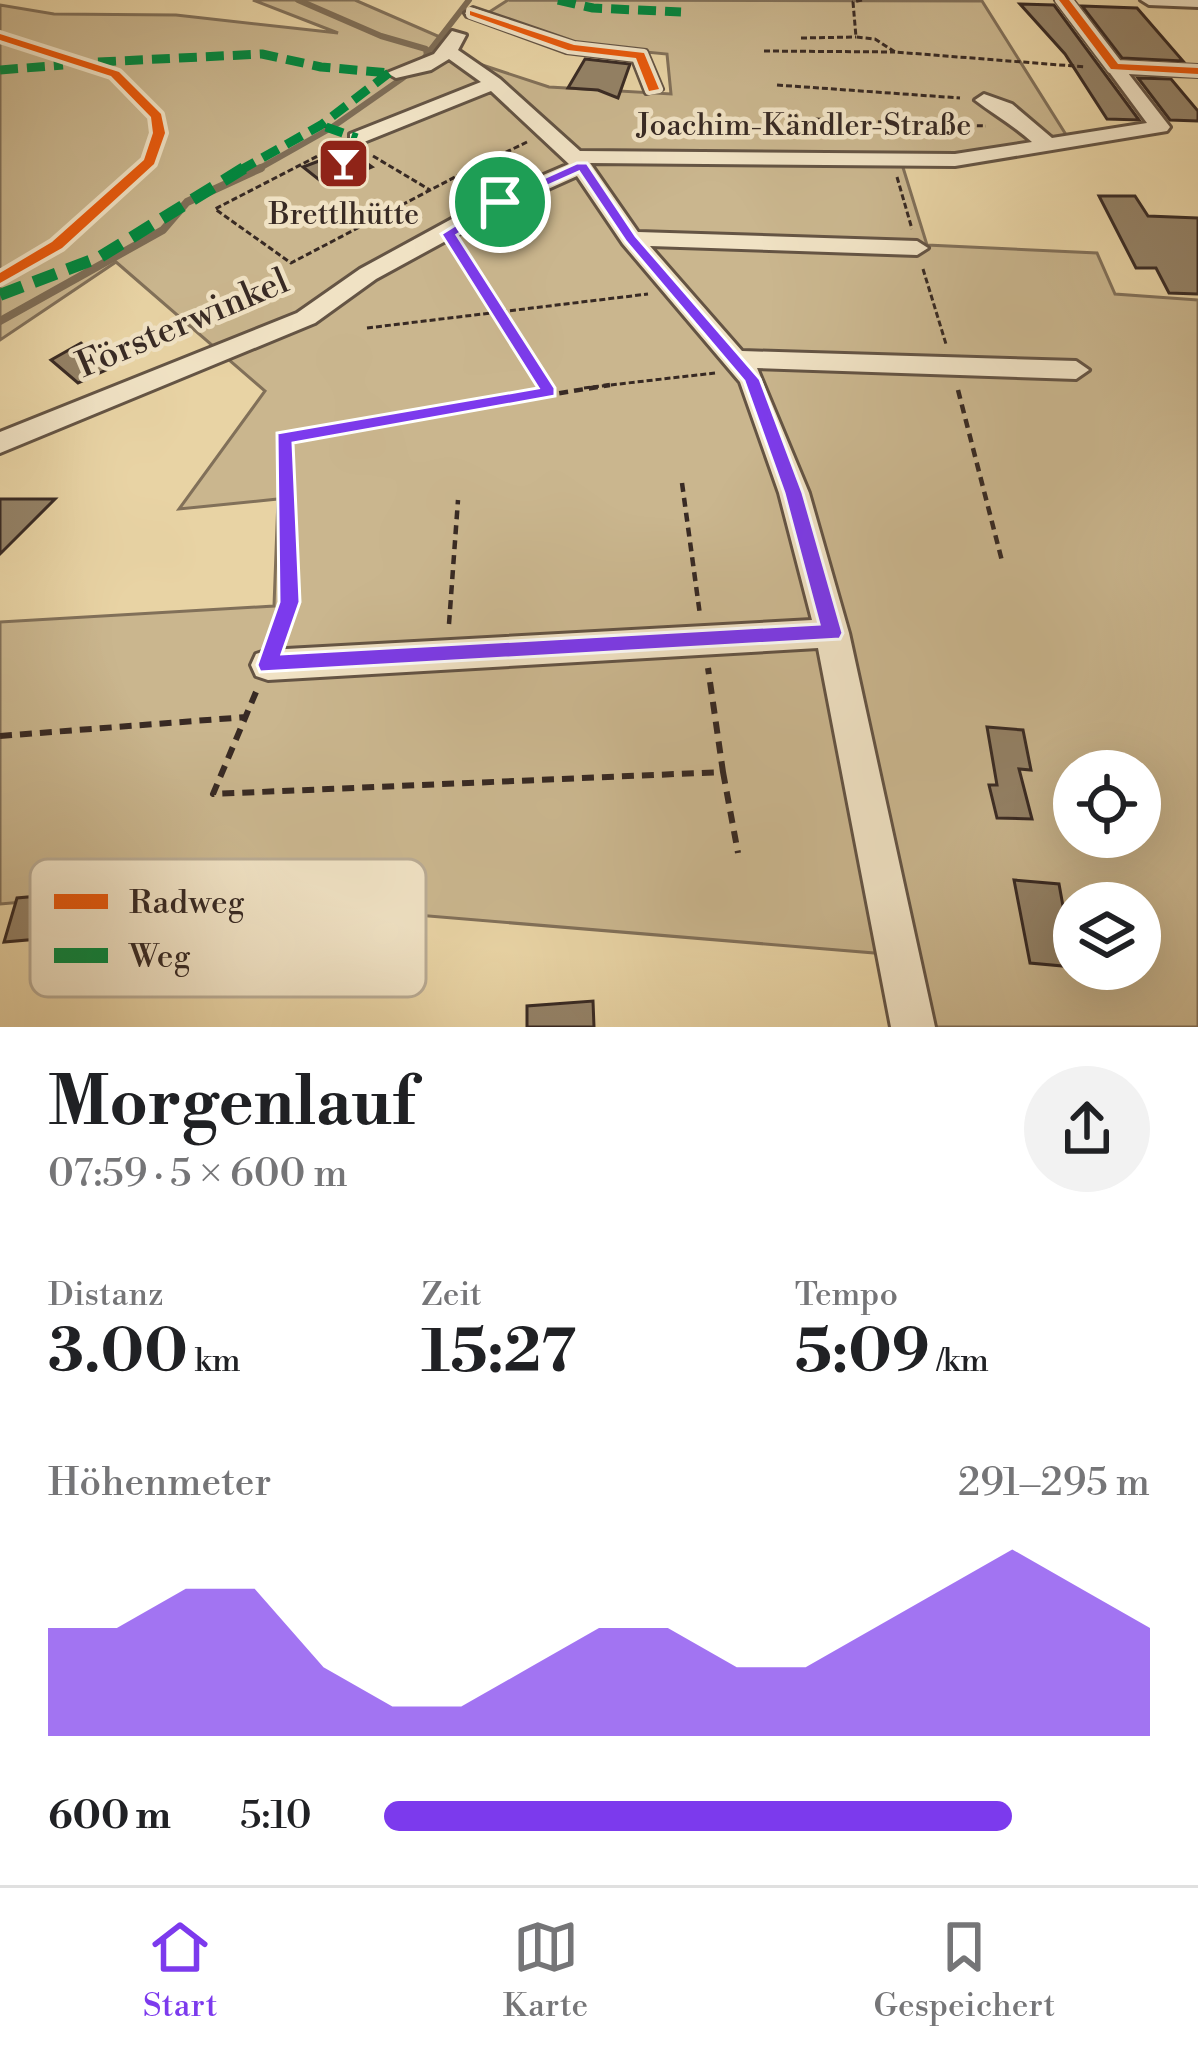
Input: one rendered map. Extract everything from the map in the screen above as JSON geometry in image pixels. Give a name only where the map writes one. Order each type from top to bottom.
[{"type":"street","name":"Joachim-Kändler-Straße","points":[[578,161],[956,160],[1160,127],[1064,0]]},
{"type":"street","points":[[1149,0],[1198,2]]},
{"type":"street","points":[[396,73],[425,68],[451,52],[483,4],[572,48],[640,55],[653,88]]},
{"type":"street","points":[[451,52],[494,83],[578,161],[631,238],[752,379],[794,493],[832,633],[913,1027]]},
{"type":"street","points":[[1115,67],[1198,70]]},
{"type":"street","points":[[352,139],[494,83]]},
{"type":"street","points":[[990,102],[1048,145]]},
{"type":"street","points":[[990,102],[1000,133]]},
{"type":"street","name":"Försterwinkel","points":[[0,443],[306,318],[368,274],[578,161]]},
{"type":"street","points":[[631,238],[917,248]]},
{"type":"street","points":[[740,364],[1076,370]]},
{"type":"street","points":[[268,665],[832,633]]},
{"type":"path","points":[[856,37],[853,2],[862,0]]},
{"type":"path","points":[[801,38],[875,39],[895,52]]},
{"type":"path","points":[[764,51],[964,55],[1025,64],[1115,67]]},
{"type":"path","points":[[778,86],[990,102]]},
{"type":"path","points":[[788,118],[1000,133]]},
{"type":"path","points":[[430,190],[352,139],[215,208],[291,263],[533,139]]},
{"type":"path","points":[[457,176],[500,202]]},
{"type":"path","points":[[448,234],[549,392]]},
{"type":"path","points":[[368,328],[650,294]]},
{"type":"path","points":[[722,772],[213,794],[290,602],[284,438],[740,364]]},
{"type":"path","points":[[682,483],[722,772],[739,853]]},
{"type":"path","points":[[447,653],[458,500]]},
{"type":"path","points":[[0,736],[246,717]]},
{"type":"shaded area","points":[[253,0],[355,0],[440,37],[440,49],[449,54],[549,87],[671,94],[667,54],[574,45],[483,16],[508,0],[982,1],[1070,141],[901,161],[927,245],[1097,253],[1115,294],[1198,300],[1198,1027],[913,1027],[898,955],[426,916],[426,859],[30,859],[30,901],[0,904],[0,622],[274,606],[278,499],[179,509],[265,391],[116,262],[0,340],[0,5],[54,14],[176,15],[338,33]]},
{"type":"building","points":[[1020,4],[1054,5],[1139,120],[1107,119],[1065,54]]},
{"type":"building","points":[[1082,6],[1137,8],[1183,61],[1122,58]]},
{"type":"building","points":[[585,59],[630,64],[618,98],[598,90],[568,88]]},
{"type":"building","points":[[1138,78],[1171,79],[1198,111],[1198,121],[1170,120]]},
{"type":"building","points":[[348,150],[372,167],[327,186],[303,167]]},
{"type":"building","points":[[1099,196],[1135,196],[1148,216],[1198,218],[1198,294],[1169,293],[1156,268],[1136,268]]},
{"type":"building","points":[[81,343],[108,369],[78,383],[51,360]]},
{"type":"building","points":[[0,499],[55,499],[0,554]]},
{"type":"building","points":[[987,727],[1023,730],[1031,770],[1019,769],[1032,819],[997,818],[989,785],[997,785]]},
{"type":"building","points":[[1014,880],[1053,883],[1053,965],[1030,963]]},
{"type":"building","points":[[30,897],[30,940],[4,942],[17,898]]},
{"type":"building","points":[[593,1001],[594,1027],[527,1027],[527,1006]]},
{"type":"waterway","points":[[298,0],[381,36],[426,49],[427,55]]},
{"type":"waterway","points":[[427,55],[469,0]]},
{"type":"waterway","points":[[257,170],[331,128],[404,77]]},
{"type":"waterway","points":[[257,170],[261,168]]},
{"type":"waterway","points":[[0,321],[163,230],[187,202],[257,170]]},
{"type":"marked path","points":[[558,0],[593,8],[681,12]]},
{"type":"marked path","points":[[98,62],[262,54],[321,67],[390,73]]},
{"type":"marked path","points":[[0,70],[63,65]]},
{"type":"marked path","points":[[0,295],[100,257],[205,189],[321,125],[389,73]]},
{"type":"marked path","points":[[326,127],[357,138]]},
{"type":"cycle path","points":[[1064,0],[1115,67],[1198,71]]},
{"type":"cycle path","points":[[473,13],[572,48],[640,55],[653,89]]},
{"type":"cycle path","points":[[0,37],[115,74],[157,116],[159,133],[150,161],[57,245],[0,279]]},
{"type":"place","name":"Brettlhütte","points":[[344,163]]},
{"type":"route","points":[[582,166],[631,238],[752,379],[794,493],[832,633],[268,665],[290,602],[284,438],[549,392],[448,234],[500,202],[582,166]]}]
